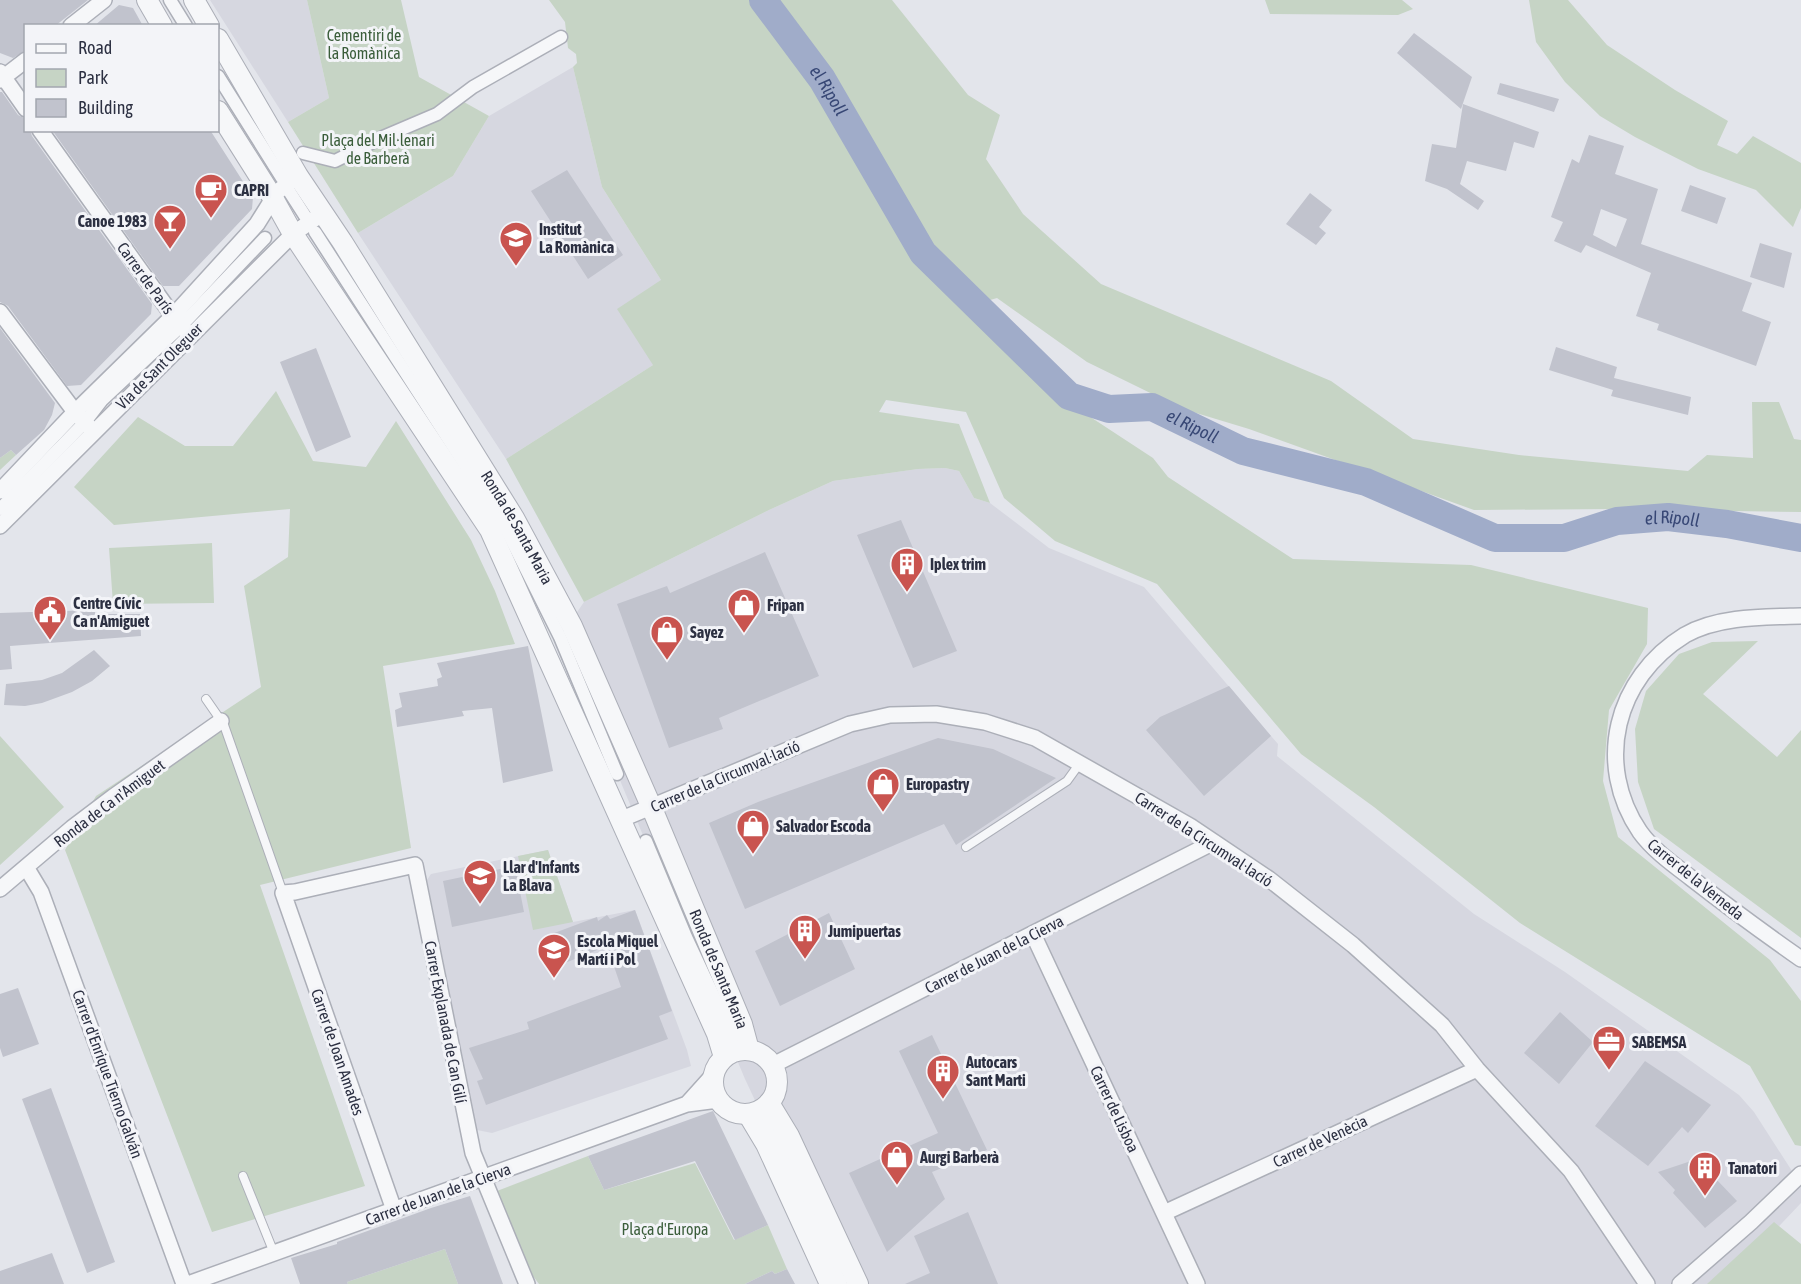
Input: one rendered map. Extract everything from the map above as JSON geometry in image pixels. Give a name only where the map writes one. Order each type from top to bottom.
[{"type":"street","points":[[73,24],[104,0]]},
{"type":"street","points":[[147,0],[161,24]]},
{"type":"street","points":[[170,0],[185,24]]},
{"type":"street","points":[[194,0],[208,24]]},
{"type":"street","points":[[303,153],[335,161],[437,114],[473,87],[561,37]]},
{"type":"street","name":"Ronda de Santa Maria","points":[[219,41],[285,186],[490,530],[717,1034],[730,1058]]},
{"type":"street","points":[[24,61],[1,76],[24,106]]},
{"type":"street","points":[[219,78],[285,186]]},
{"type":"street","name":"Ronda de Santa Maria","points":[[219,112],[285,186],[307,222],[514,518],[572,626],[651,806],[742,1024],[730,1058]]},
{"type":"street","name":"Carrer de París","points":[[41,132],[181,326]]},
{"type":"street","name":"Via de Sant Oleguer","points":[[181,326],[285,186]]},
{"type":"street","name":"Via de Sant Oleguer","points":[[0,491],[84,422],[181,326],[307,222]]},
{"type":"street","name":"Ronda de Santa Maria","points":[[315,232],[505,527],[560,637],[617,774]]},
{"type":"street","name":"Via de Sant Oleguer","points":[[0,510],[265,238]]},
{"type":"street","points":[[0,312],[84,422]]},
{"type":"street","name":"Via de Sant Oleguer","points":[[0,526],[84,422]]},
{"type":"street","name":"Carrer de la Verneda","points":[[1801,616],[1719,622],[1686,635],[1653,660],[1633,688],[1621,718],[1617,735],[1616,775],[1622,797],[1641,834],[1670,862],[1801,959]]},
{"type":"street","name":"Carrer de la Circumval·lació","points":[[622,819],[850,724],[890,715],[936,714],[985,722],[1035,738],[1214,842],[1269,879],[1353,945],[1442,1025],[1477,1069],[1570,1171],[1647,1284]]},
{"type":"street","name":"Ronda de Ca n'Amiguet","points":[[0,889],[72,828],[221,721]]},
{"type":"street","name":"Ronda de Santa Maria","points":[[646,842],[686,937],[729,1029],[730,1058]]},
{"type":"street","name":"Carrer de Juan de la Cierva","points":[[773,1065],[1214,842]]},
{"type":"street","name":"Carrer Explanada de Can Gilí","points":[[283,893],[415,865],[472,1153],[527,1284]]},
{"type":"street","name":"Carrer d'Enrique Tierno Galván","points":[[26,867],[41,892],[186,1284]]},
{"type":"street","name":"Carrer de Joan Amades","points":[[283,893],[394,1210]]},
{"type":"street","name":"Carrer de Lisboa","points":[[1033,934],[1197,1284]]},
{"type":"street","points":[[760,1053],[773,1065],[778,1082],[775,1093],[759,1109],[729,1110],[718,1100],[713,1085],[730,1058],[760,1053]]},
{"type":"street","name":"Carrer de Juan de la Cierva","points":[[687,1104],[730,1058]]},
{"type":"street","name":"Carrer de Venècia","points":[[1164,1213],[1477,1069]]},
{"type":"street","name":"Carrer de Juan de la Cierva","points":[[186,1284],[687,1104],[718,1100]]},
{"type":"street","points":[[759,1109],[766,1144],[830,1284]]},
{"type":"street","points":[[759,1109],[777,1141],[841,1284]]},
{"type":"street","points":[[759,1109],[789,1137],[858,1284]]},
{"type":"street","points":[[1680,1284],[1751,1222],[1801,1174]]},
{"type":"lane","points":[[206,699],[221,721],[283,893]]},
{"type":"lane","points":[[966,847],[1067,781],[1080,763]]},
{"type":"lane","points":[[243,1176],[274,1253]]},
{"type":"shaded area","points":[[210,0],[307,0],[329,98],[288,122]]},
{"type":"shaded area","name":"Institut La Romànica","points":[[573,67],[602,187],[661,280],[653,365],[506,459],[358,233],[453,176],[489,116]]},
{"type":"shaded area","points":[[945,468],[959,471],[974,498],[990,503],[1049,548],[1144,587],[1278,744],[1277,756],[1474,914],[1565,972],[1739,1095],[1754,1112],[1801,1185],[1801,1203],[1724,1284],[841,1284],[745,1079],[560,637],[584,602],[769,510],[833,481],[918,469]]},
{"type":"shaded area","name":"Escola Miquel Martí i Pol","points":[[548,850],[573,922],[635,910],[691,1066],[492,1133],[477,1130],[427,880],[431,874]]},
{"type":"green space","name":"Plaça del Mil·lenari de Barberà","points":[[307,0],[401,0],[419,77],[489,116],[453,176],[358,233],[288,122],[329,98]]},
{"type":"green space","points":[[549,0],[892,0],[968,95],[1000,115],[986,159],[1023,214],[1101,284],[1331,381],[1413,439],[1519,455],[1688,471],[1707,455],[1753,458],[1752,402],[1779,402],[1794,439],[1801,440],[1801,512],[1611,509],[1474,510],[1249,429],[1183,409],[1087,362],[997,298],[969,306],[1069,403],[1153,458],[1168,477],[1293,559],[1471,565],[1648,608],[1647,644],[1609,710],[1603,781],[1618,837],[1770,960],[1801,1001],[1801,1146],[1795,1145],[1750,1066],[1520,923],[1374,807],[1301,754],[1157,584],[1055,541],[1004,498],[966,412],[886,400],[879,412],[959,424],[990,503],[974,498],[959,471],[945,468],[918,469],[833,481],[769,510],[584,602],[506,459],[653,365],[617,309],[661,280],[602,187],[573,67],[577,63],[576,54],[568,48],[565,22]]},
{"type":"green space","points":[[1265,0],[1402,0],[1413,9],[1398,15],[1270,14]]},
{"type":"green space","points":[[1529,0],[1568,0],[1607,45],[1675,90],[1728,121],[1717,145],[1737,154],[1753,136],[1801,163],[1801,208],[1793,227],[1756,190],[1698,169],[1635,137],[1600,116],[1565,82],[1536,42]]},
{"type":"green space","points":[[276,391],[313,461],[366,467],[396,421],[471,540],[495,591],[515,644],[383,666],[411,848],[260,885],[365,1186],[212,1232],[65,850],[96,796],[261,687],[244,586],[288,557],[290,509],[114,525],[74,487],[138,417],[185,446],[233,446]]},
{"type":"green space","points":[[11,450],[16,455],[0,470],[0,458]]},
{"type":"green space","points":[[212,543],[214,603],[113,604],[109,548]]},
{"type":"green space","points":[[1758,641],[1703,694],[1777,757],[1801,730],[1801,938],[1654,829],[1638,782],[1635,729],[1646,691],[1679,654],[1712,642]]},
{"type":"green space","points":[[0,736],[64,807],[0,865]]},
{"type":"green space","points":[[548,850],[573,922],[533,930],[518,856]]},
{"type":"green space","name":"Plaça d'Europa","points":[[588,1156],[604,1190],[695,1163],[734,1240],[768,1225],[787,1269],[775,1274],[772,1271],[745,1284],[539,1284],[533,1276],[497,1191]]},
{"type":"green space","points":[[1774,1222],[1801,1244],[1801,1284],[1707,1284]]},
{"type":"green space","points":[[445,1249],[458,1284],[348,1284],[347,1282]]},
{"type":"building","points":[[0,0],[88,0],[58,24],[24,24],[24,51],[13,58],[0,53]]},
{"type":"building","points":[[119,5],[133,8],[142,24],[96,24]]},
{"type":"building","points":[[1414,33],[1472,77],[1461,109],[1397,53]]},
{"type":"building","points":[[1500,83],[1559,99],[1554,112],[1497,94]]},
{"type":"building","points":[[0,92],[2,92],[18,115],[24,118],[24,132],[31,132],[152,304],[151,314],[81,385],[67,386],[8,306],[0,302]]},
{"type":"building","points":[[1463,104],[1539,132],[1534,148],[1514,142],[1506,171],[1467,161],[1460,184],[1484,201],[1478,210],[1447,189],[1425,181],[1432,144],[1456,148]]},
{"type":"building","points":[[53,132],[211,132],[253,197],[252,209],[179,286],[163,286]]},
{"type":"building","points":[[1589,135],[1624,146],[1615,174],[1658,189],[1641,244],[1752,283],[1742,311],[1771,322],[1756,366],[1657,330],[1659,324],[1636,316],[1651,273],[1586,245],[1581,253],[1554,241],[1563,222],[1551,217],[1572,159],[1579,163]],"holes":[[[1601,209],[1627,219],[1616,247],[1593,235]]]},
{"type":"building","points":[[567,170],[623,255],[588,279],[531,191]]},
{"type":"building","points":[[1690,185],[1726,198],[1717,224],[1681,211]]},
{"type":"building","points":[[1310,193],[1332,210],[1319,227],[1326,233],[1316,245],[1286,224]]},
{"type":"building","points":[[1760,243],[1792,253],[1784,288],[1750,277]]},
{"type":"building","points":[[0,328],[55,403],[44,430],[16,455],[11,450],[0,458]]},
{"type":"building","points":[[1556,347],[1617,367],[1614,378],[1691,397],[1688,415],[1611,396],[1613,390],[1549,370]]},
{"type":"building","points":[[316,348],[351,437],[316,452],[280,362]]},
{"type":"building","name":"Iplex trim","points":[[901,520],[957,651],[913,668],[857,535]]},
{"type":"building","name":"Fripan","points":[[765,552],[819,676],[719,718],[723,729],[669,748],[617,604],[667,586],[670,593]]},
{"type":"building","name":"Centre Cívic Ca n'Amiguet","points":[[95,610],[95,614],[140,614],[141,636],[10,646],[12,669],[0,670],[0,613]]},
{"type":"building","points":[[528,646],[553,771],[503,783],[492,708],[462,711],[464,716],[397,727],[395,710],[402,707],[399,693],[438,686],[437,679],[442,677],[437,663]]},
{"type":"building","points":[[94,650],[110,666],[92,681],[72,692],[42,703],[25,706],[4,705],[6,684],[42,680],[62,673]]},
{"type":"building","points":[[1229,686],[1271,736],[1204,796],[1146,730],[1160,717]]},
{"type":"building","name":"Europastry","points":[[938,738],[993,749],[1056,778],[956,845],[944,824],[745,909],[709,823],[758,802]]},
{"type":"building","points":[[515,866],[524,912],[452,927],[443,881]]},
{"type":"building","points":[[635,910],[672,1011],[659,1016],[668,1039],[486,1105],[477,1081],[483,1079],[469,1048],[529,1029],[527,1022],[621,987],[607,946],[560,965],[549,935],[597,917],[598,921],[607,915],[610,919]]},
{"type":"building","name":"Jumipuertas","points":[[829,913],[855,969],[780,1006],[755,951]]},
{"type":"building","points":[[18,988],[39,1044],[3,1057],[0,1048],[0,994]]},
{"type":"building","points":[[1560,1012],[1593,1042],[1559,1084],[1524,1053]]},
{"type":"building","points":[[932,1035],[987,1150],[932,1172],[945,1199],[887,1252],[849,1173],[938,1133],[899,1051]]},
{"type":"building","points":[[1645,1061],[1711,1105],[1688,1133],[1682,1127],[1648,1166],[1595,1126]]},
{"type":"building","points":[[51,1088],[115,1262],[87,1273],[22,1099]]},
{"type":"building","points":[[713,1111],[768,1225],[735,1240],[695,1161],[604,1190],[588,1156]]},
{"type":"building","name":"Tanatori","points":[[1697,1159],[1737,1201],[1705,1228],[1673,1193],[1675,1190],[1658,1172]]},
{"type":"building","points":[[470,1196],[503,1284],[458,1284],[445,1249],[347,1282],[348,1284],[300,1284],[291,1258],[337,1244],[337,1242],[431,1208]]},
{"type":"building","points":[[968,1212],[998,1284],[905,1284],[930,1273],[914,1236]]},
{"type":"building","points":[[52,1253],[64,1284],[0,1284],[0,1271]]},
{"type":"building","points":[[787,1269],[795,1284],[745,1284],[772,1271],[775,1274]]},
{"type":"waterway","name":"el Ripoll","points":[[763,0],[822,79],[923,253],[1069,396],[1109,409],[1152,407],[1243,451],[1366,482],[1495,538],[1564,538],[1617,521],[1668,517],[1727,524],[1801,538]]},
{"type":"place","name":"CAPRI","points":[[211,219]]},
{"type":"place","name":"Canoe 1983","points":[[170,250]]},
{"type":"place","name":"Institut La Romànica","points":[[516,267]]},
{"type":"place","name":"Iplex trim","points":[[907,593]]},
{"type":"place","name":"Fripan","points":[[744,634]]},
{"type":"place","name":"Centre Cívic Ca n'Amiguet","points":[[50,641]]},
{"type":"place","name":"Sayez","points":[[667,661]]},
{"type":"place","name":"Europastry","points":[[883,813]]},
{"type":"place","name":"Salvador Escoda","points":[[753,855]]},
{"type":"place","name":"Llar d'Infants La Blava","points":[[480,905]]},
{"type":"place","name":"Jumipuertas","points":[[805,960]]},
{"type":"place","name":"Escola Miquel Martí i Pol","points":[[554,979]]},
{"type":"place","name":"SABEMSA","points":[[1609,1071]]},
{"type":"place","name":"Autocars Sant Marti","points":[[943,1100]]},
{"type":"place","name":"Aurgi Barberà","points":[[897,1186]]},
{"type":"place","name":"Tanatori","points":[[1705,1197]]},
{"type":"park label","name":"Cementiri de la Romànica","points":[[364,44]]}]
